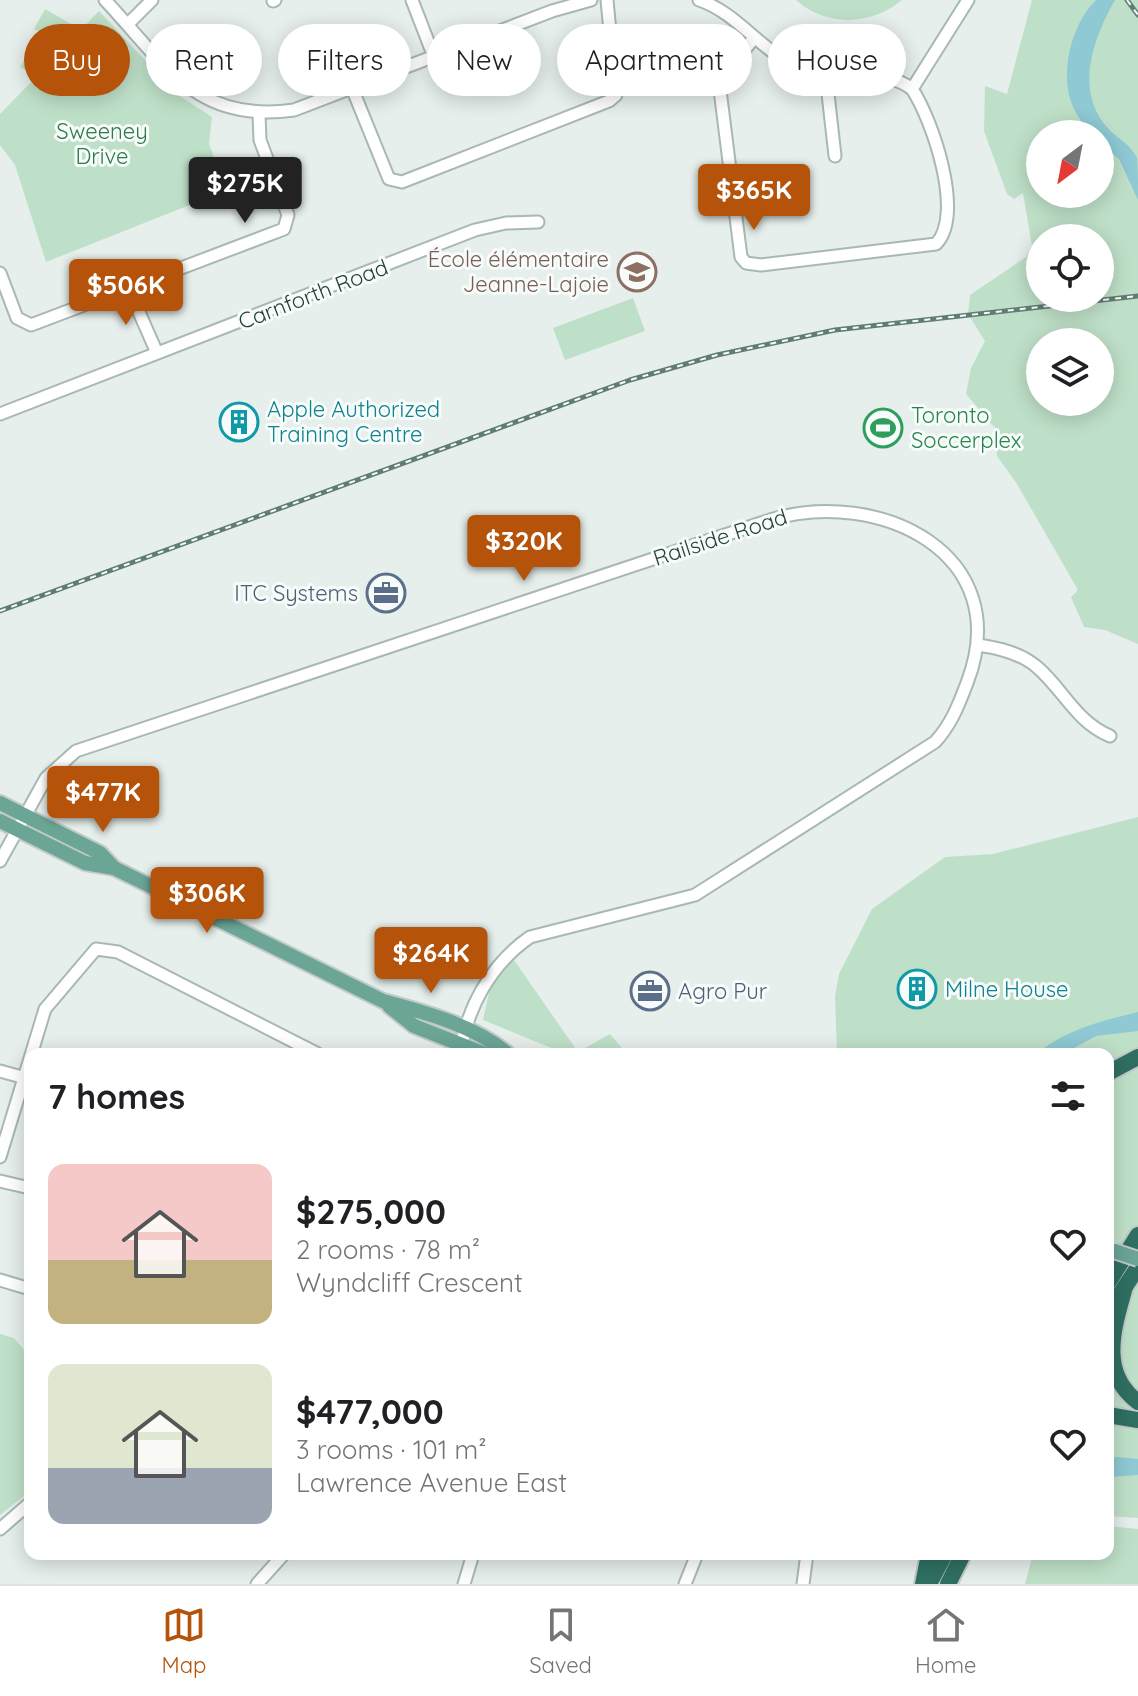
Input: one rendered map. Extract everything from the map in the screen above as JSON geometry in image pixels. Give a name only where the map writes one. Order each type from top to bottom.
[{"type":"highway","points":[[1114,1063],[1138,1050]]},
{"type":"highway","points":[[1114,1070],[1138,1057]]},
{"type":"highway","points":[[1114,1273],[1138,1235]]},
{"type":"highway","points":[[1114,1305],[1138,1267]]},
{"type":"highway","points":[[1114,1329],[1125,1287]]},
{"type":"highway","points":[[1114,1366],[1119,1379],[1138,1402]]},
{"type":"highway","points":[[1114,1416],[1138,1420]]},
{"type":"highway","points":[[926,1584],[928,1560]]},
{"type":"highway","points":[[926,1584],[941,1560]]},
{"type":"highway","points":[[948,1584],[960,1560]]},
{"type":"main road","points":[[0,803],[100,853],[114,868]]},
{"type":"main road","points":[[0,821],[85,863],[114,868],[383,1001],[466,1029],[502,1048]]},
{"type":"main road","points":[[383,1001],[414,1026],[458,1048]]},
{"type":"main road","points":[[1114,1250],[1138,1259]]},
{"type":"street","points":[[105,0],[128,24],[152,0]]},
{"type":"street","points":[[412,0],[427,39]]},
{"type":"street","points":[[519,24],[591,0]]},
{"type":"street","points":[[355,96],[382,167],[389,179],[402,182],[609,101],[616,95],[607,0]]},
{"type":"street","points":[[699,0],[725,12],[768,48]]},
{"type":"street","points":[[912,89],[968,0]]},
{"type":"street","points":[[130,26],[195,93],[226,109],[259,115],[294,110],[331,96]]},
{"type":"street","points":[[754,38],[730,68],[720,90],[741,257],[753,266],[936,244],[943,233],[949,199],[925,115],[912,89],[906,87]]},
{"type":"street","points":[[828,96],[835,156]]},
{"type":"street","points":[[0,273],[17,318],[31,325],[284,229],[288,215],[260,140],[259,115]]},
{"type":"street","name":"Carnforth Road","points":[[0,414],[475,230],[506,223],[538,222]]},
{"type":"street","points":[[128,287],[157,353]]},
{"type":"street","name":"Railside Road","points":[[0,861],[55,768],[90,745],[770,520],[806,511],[841,513],[897,525],[938,546],[958,566],[973,596],[978,645],[961,700],[935,742],[695,895],[530,937],[512,950],[486,981],[460,1048]]},
{"type":"street","points":[[978,645],[1010,652],[1031,662],[1085,722],[1110,736]]},
{"type":"street","points":[[34,1048],[45,1009],[88,954],[103,948],[118,952],[306,1048]]},
{"type":"street","points":[[0,1071],[24,1077]]},
{"type":"street","points":[[0,1157],[24,1084]]},
{"type":"street","points":[[0,1181],[24,1187]]},
{"type":"street","points":[[0,1280],[24,1287]]},
{"type":"street","points":[[0,1529],[24,1508]]},
{"type":"street","points":[[257,1584],[279,1560]]},
{"type":"street","points":[[464,1584],[471,1560]]},
{"type":"street","points":[[685,1584],[695,1560]]},
{"type":"street","points":[[803,1584],[806,1560]]},
{"type":"green space","points":[[796,0],[902,0],[877,15],[849,20],[821,15]]},
{"type":"green space","points":[[1032,0],[1138,0],[1138,644],[1105,630],[1084,627],[1071,597],[1078,590],[1017,484],[997,456],[995,428],[966,394],[971,368],[985,341],[968,314],[970,295],[1026,257],[1026,312],[1114,312],[1114,224],[1028,224],[1023,193],[1014,199],[1007,194],[984,131],[985,86],[1007,94]]},
{"type":"green space","name":"Sweeney Drive","points":[[45,9],[71,24],[37,24]]},
{"type":"green space","name":"Sweeney Drive","points":[[99,11],[111,24],[86,24]]},
{"type":"green space","name":"Sweeney Drive","points":[[130,44],[146,61],[146,96],[180,96],[212,117],[209,143],[225,191],[46,262],[15,165],[0,145],[0,114],[24,89],[24,96],[130,96]]},
{"type":"green space","points":[[633,298],[645,331],[565,360],[553,328]]},
{"type":"green space","points":[[1138,817],[1138,1518],[1114,1516],[1114,1048],[837,1048],[835,996],[839,974],[872,909],[945,857],[993,854]]},
{"type":"green space","points":[[514,960],[575,1048],[551,1048],[483,1020],[491,984]]},
{"type":"green space","points":[[610,1034],[622,1048],[585,1048]]},
{"type":"green space","points":[[0,1334],[14,1338],[24,1350],[24,1496],[0,1515]]},
{"type":"green space","points":[[1114,1527],[1138,1529],[1138,1584],[1025,1584],[1031,1560],[1114,1560]]},
{"type":"water","points":[[1096,0],[1115,0],[1100,30],[1089,80],[1091,96],[1102,120],[1081,120],[1069,94],[1067,80],[1074,36],[1087,10]]},
{"type":"water","points":[[1114,133],[1137,158],[1138,200],[1119,159],[1114,155]]},
{"type":"water","points":[[1138,1012],[1138,1031],[1096,1036],[1074,1048],[1044,1048],[1072,1032]]},
{"type":"water","points":[[1114,1458],[1138,1459],[1138,1475],[1114,1477]]},
{"type":"railway","points":[[1127,0],[1138,15]]},
{"type":"railway","points":[[0,611],[630,380],[717,355],[835,330],[1138,296]]},
{"type":"place","name":"École élémentaire Jeanne-Lajoie","points":[[637,272]]},
{"type":"place","name":"Apple Authorized Training Centre","points":[[239,422]]},
{"type":"place","name":"Toronto Soccerplex","points":[[883,428]]},
{"type":"place","name":"ITC Systems","points":[[386,593]]},
{"type":"place","name":"Milne House","points":[[917,989]]},
{"type":"place","name":"Agro Pur","points":[[650,991]]}]
